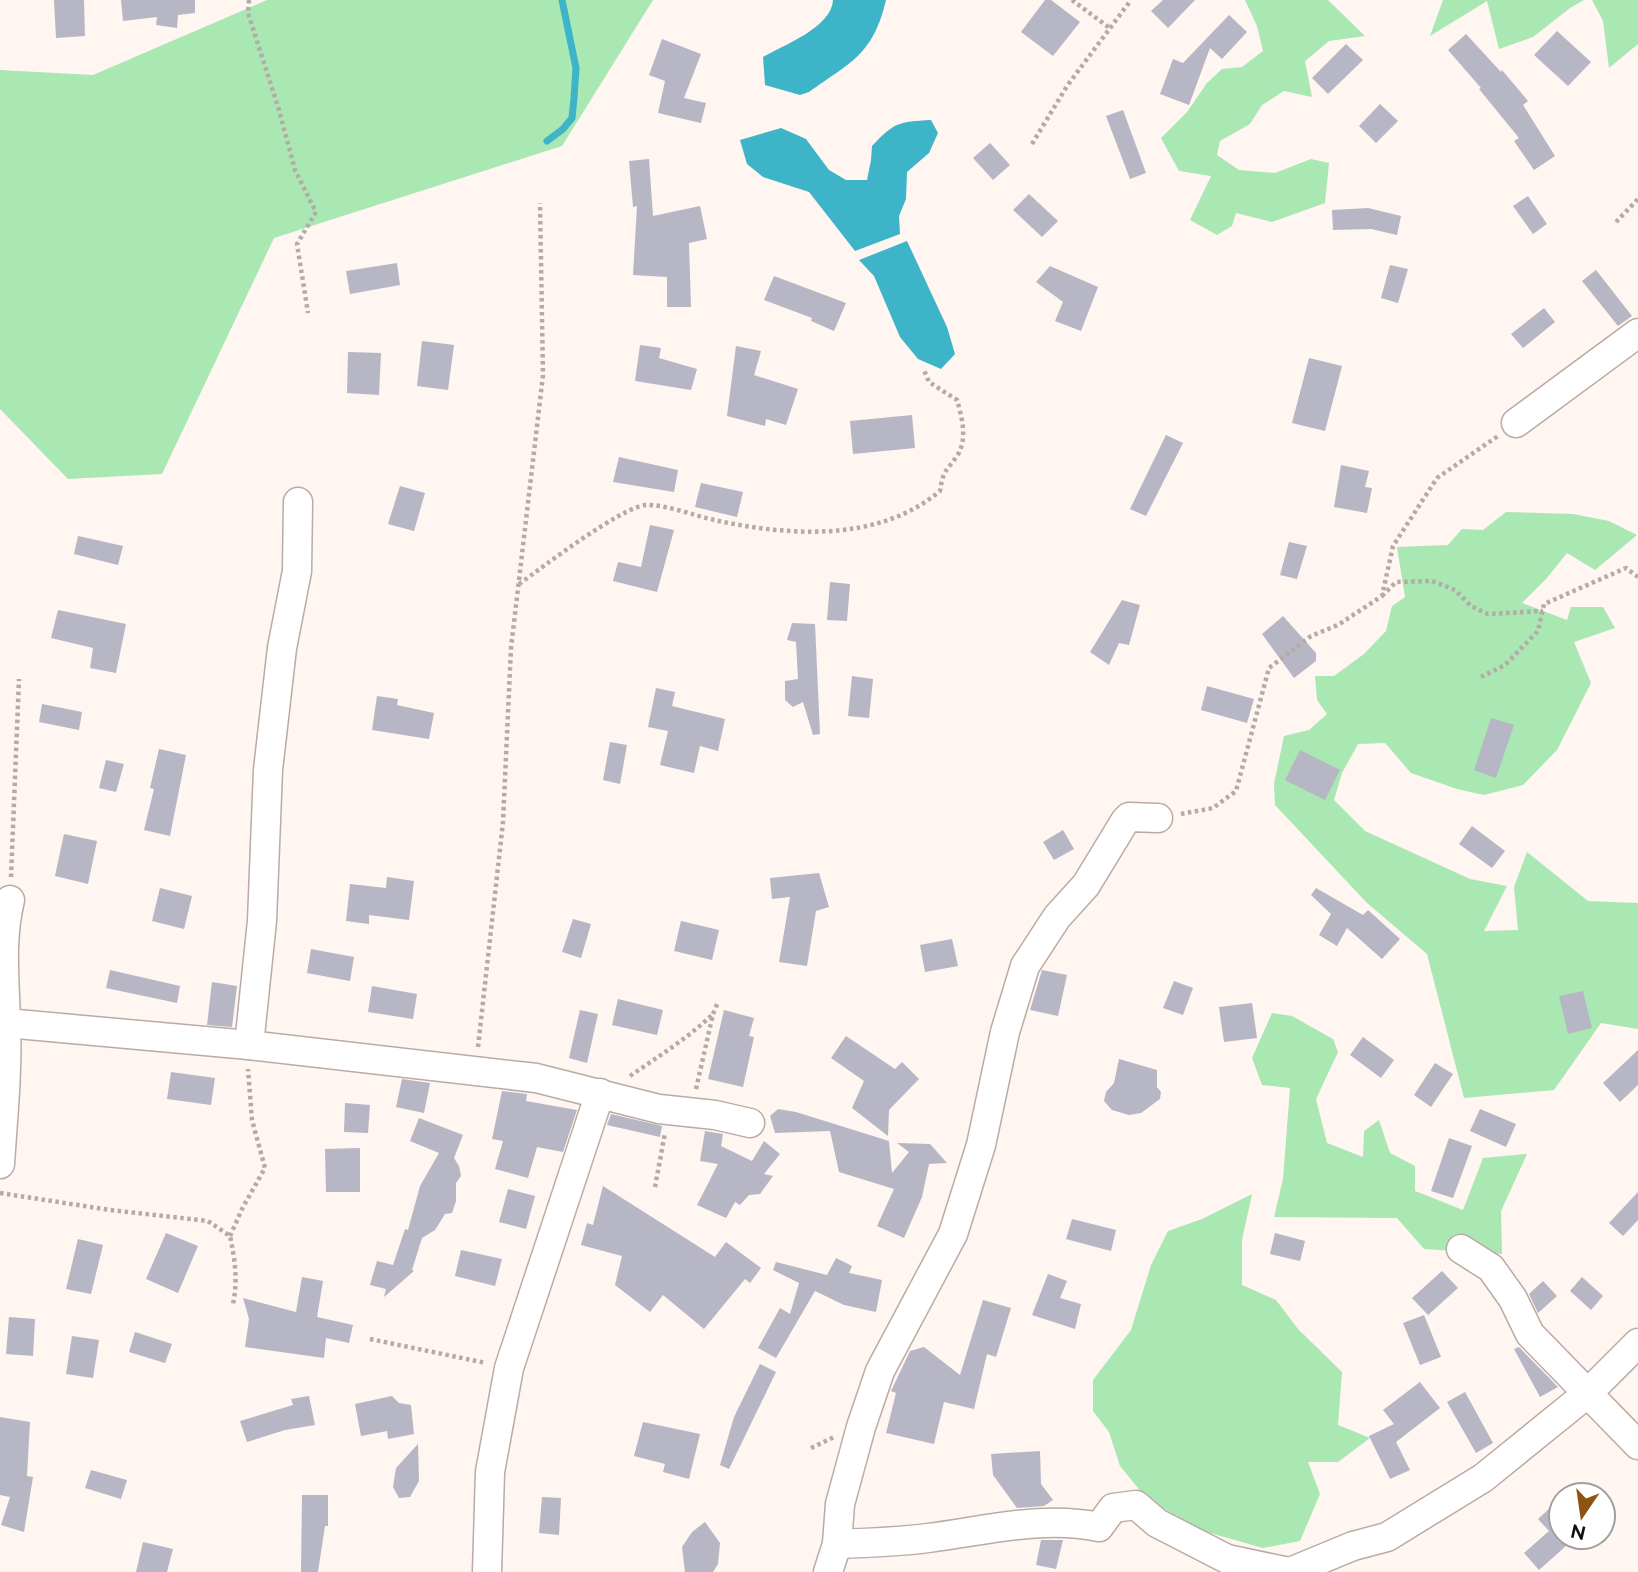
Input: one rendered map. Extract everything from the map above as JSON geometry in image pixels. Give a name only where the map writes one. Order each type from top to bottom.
[{"type":"street","points":[[1516,423],[1638,333]]},
{"type":"street","points":[[249,1045],[262,921],[268,770],[282,648],[297,570],[298,502]]},
{"type":"street","points":[[828,1572],[837,1544],[840,1504],[864,1416],[880,1371],[953,1234],[981,1145],[1004,1032],[1029,958],[1057,917],[1086,885],[1125,821],[1129,817],[1158,818]]},
{"type":"street","points":[[0,1164],[6,1023],[1,962],[5,915],[10,900]]},
{"type":"street","points":[[6,1023],[249,1045],[536,1078],[680,1112],[715,1115],[750,1123]]},
{"type":"street","points":[[486,1572],[490,1472],[509,1368],[605,1094]]},
{"type":"street","points":[[1461,1249],[1491,1268],[1513,1299],[1530,1334],[1638,1445]]},
{"type":"street","points":[[837,1544],[878,1543],[1054,1523],[1087,1523],[1099,1527],[1113,1508],[1136,1505],[1157,1523],[1227,1559],[1289,1572],[1353,1546],[1387,1537],[1483,1478],[1588,1393],[1638,1343]]},
{"type":"path","points":[[250,0],[248,13],[295,170],[316,212],[297,244],[308,313]]},
{"type":"path","points":[[1072,0],[1111,29]]},
{"type":"path","points":[[1032,144],[1067,86],[1132,0]]},
{"type":"path","points":[[1616,222],[1638,199]]},
{"type":"path","points":[[476,1072],[503,822],[511,648],[543,375],[540,203]]},
{"type":"path","points":[[519,584],[613,519],[645,505],[765,530],[828,532],[891,520],[925,504],[940,491],[943,472],[957,455],[963,443],[963,433],[957,400],[929,382],[924,370]]},
{"type":"path","points":[[1382,596],[1392,546],[1437,478],[1516,423]]},
{"type":"path","points":[[1481,677],[1505,665],[1538,631],[1544,604],[1626,568],[1638,577]]},
{"type":"path","points":[[1158,818],[1213,808],[1236,791],[1269,668],[1311,636],[1338,625],[1382,596],[1396,582],[1432,581],[1455,590],[1471,606],[1489,614],[1543,611]]},
{"type":"path","points":[[10,900],[19,679]]},
{"type":"path","points":[[655,1187],[680,1112],[700,1079],[713,1014],[718,1002]]},
{"type":"path","points":[[605,1094],[663,1052],[686,1039],[713,1014]]},
{"type":"path","points":[[233,1304],[236,1263],[230,1236],[265,1168],[252,1120],[248,1079],[249,1045]]},
{"type":"path","points":[[0,1193],[110,1210],[208,1221],[230,1236]]},
{"type":"path","points":[[370,1339],[509,1368]]},
{"type":"green space","points":[[267,0],[653,0],[562,146],[274,238],[162,474],[68,479],[0,409],[0,70],[93,75]]},
{"type":"green space","points":[[1245,0],[1328,0],[1365,36],[1329,41],[1305,61],[1312,97],[1284,91],[1262,105],[1250,124],[1220,141],[1217,155],[1239,170],[1275,173],[1311,159],[1329,163],[1325,203],[1272,222],[1236,213],[1232,226],[1217,235],[1190,220],[1211,176],[1179,171],[1161,138],[1187,112],[1207,83],[1222,69],[1242,67],[1263,51],[1257,26]]},
{"type":"green space","points":[[1443,0],[1584,0],[1533,37],[1499,49],[1487,1],[1430,36]]},
{"type":"green space","points":[[1592,0],[1638,0],[1638,44],[1609,68],[1603,21]]},
{"type":"green space","points":[[1506,512],[1573,514],[1609,521],[1637,535],[1595,570],[1567,553],[1522,603],[1567,620],[1571,607],[1603,607],[1615,628],[1574,642],[1591,683],[1557,750],[1523,785],[1484,795],[1411,773],[1385,743],[1358,744],[1342,773],[1334,800],[1365,831],[1470,879],[1507,886],[1484,931],[1518,930],[1514,887],[1527,852],[1588,901],[1638,903],[1638,1029],[1601,1023],[1554,1090],[1464,1098],[1427,954],[1367,903],[1275,805],[1274,784],[1284,736],[1309,730],[1327,714],[1317,700],[1315,676],[1334,676],[1364,654],[1386,631],[1392,606],[1405,597],[1397,547],[1448,545],[1462,529],[1483,530]]},
{"type":"green space","points":[[1272,1013],[1292,1016],[1333,1039],[1338,1052],[1316,1099],[1327,1143],[1363,1157],[1364,1131],[1379,1120],[1390,1153],[1415,1166],[1415,1191],[1463,1210],[1483,1158],[1527,1154],[1501,1211],[1502,1254],[1424,1249],[1397,1218],[1274,1217],[1283,1179],[1290,1088],[1262,1085],[1252,1058]]},
{"type":"green space","points":[[1252,1194],[1242,1240],[1242,1285],[1276,1300],[1298,1329],[1342,1372],[1338,1425],[1370,1438],[1338,1462],[1308,1462],[1320,1494],[1300,1541],[1263,1548],[1203,1531],[1147,1499],[1120,1466],[1109,1432],[1093,1411],[1093,1380],[1131,1330],[1151,1265],[1168,1231],[1202,1219]]},
{"type":"water","points":[[833,0],[886,0],[881,19],[867,45],[848,64],[809,92],[800,95],[765,85],[763,57],[816,27],[831,10]]},
{"type":"water","points":[[931,120],[938,133],[929,153],[907,172],[906,199],[899,216],[900,234],[855,251],[809,192],[763,177],[747,164],[740,140],[781,128],[806,139],[829,170],[846,180],[867,180],[872,146],[880,138],[898,125]]},
{"type":"water","points":[[907,241],[947,327],[955,354],[941,369],[918,359],[900,337],[874,276],[859,260]]},
{"type":"building","points":[[54,0],[84,0],[85,36],[56,38]]},
{"type":"building","points":[[121,0],[195,0],[195,13],[178,15],[177,28],[156,25],[157,17],[123,21]]},
{"type":"building","points":[[1045,0],[1051,0],[1080,22],[1053,56],[1021,32]]},
{"type":"building","points":[[1163,0],[1195,0],[1168,28],[1151,11]]},
{"type":"building","points":[[1229,15],[1247,32],[1222,59],[1210,48],[1189,105],[1160,94],[1173,59],[1183,63]]},
{"type":"building","points":[[1557,31],[1591,62],[1568,86],[1534,55]]},
{"type":"building","points":[[1466,34],[1528,101],[1523,105],[1555,156],[1534,170],[1514,141],[1519,138],[1448,50]]},
{"type":"building","points":[[662,39],[701,54],[684,98],[706,103],[701,123],[658,113],[665,81],[649,75]]},
{"type":"building","points":[[1346,44],[1363,60],[1328,94],[1312,78]]},
{"type":"building","points":[[1380,104],[1398,121],[1376,143],[1359,126]]},
{"type":"building","points":[[1123,110],[1146,173],[1130,179],[1106,116]]},
{"type":"building","points":[[990,143],[1010,165],[993,180],[973,158]]},
{"type":"building","points":[[649,159],[653,216],[700,206],[707,239],[689,243],[691,307],[667,307],[667,277],[633,275],[637,206],[633,207],[629,161]]},
{"type":"building","points":[[1029,194],[1058,221],[1042,237],[1013,210]]},
{"type":"building","points":[[1528,196],[1547,224],[1533,234],[1513,206]]},
{"type":"building","points":[[1368,208],[1401,216],[1397,235],[1371,229],[1333,230],[1332,210]]},
{"type":"building","points":[[397,263],[400,285],[350,294],[346,271]]},
{"type":"building","points":[[1390,265],[1408,269],[1398,303],[1381,298]]},
{"type":"building","points":[[1050,266],[1098,287],[1081,331],[1055,321],[1063,302],[1036,282]]},
{"type":"building","points":[[1596,270],[1632,316],[1618,326],[1582,281]]},
{"type":"building","points":[[774,276],[846,303],[834,331],[811,321],[812,318],[764,300]]},
{"type":"building","points":[[1544,308],[1555,322],[1523,348],[1511,334]]},
{"type":"building","points":[[422,341],[454,345],[448,390],[417,386]]},
{"type":"building","points":[[640,345],[661,348],[659,358],[697,369],[691,390],[635,381]]},
{"type":"building","points":[[736,346],[761,351],[754,375],[798,389],[786,425],[766,419],[765,426],[727,416]]},
{"type":"building","points":[[348,352],[381,353],[379,395],[347,393]]},
{"type":"building","points":[[1309,358],[1342,366],[1325,431],[1292,423]]},
{"type":"building","points":[[912,415],[915,448],[853,454],[850,421]]},
{"type":"building","points":[[1166,435],[1183,443],[1146,516],[1130,509]]},
{"type":"building","points":[[619,457],[678,470],[674,492],[613,482]]},
{"type":"building","points":[[1341,465],[1369,471],[1365,487],[1372,488],[1367,513],[1334,507]]},
{"type":"building","points":[[701,483],[743,492],[737,517],[695,507]]},
{"type":"building","points":[[400,486],[425,493],[414,531],[388,524]]},
{"type":"building","points":[[650,525],[674,530],[657,592],[613,581],[618,562],[641,567]]},
{"type":"building","points":[[78,536],[123,546],[118,565],[74,554]]},
{"type":"building","points":[[1289,542],[1307,546],[1297,579],[1280,575]]},
{"type":"building","points":[[830,582],[850,584],[847,621],[827,620]]},
{"type":"building","points":[[1122,600],[1140,605],[1129,645],[1119,643],[1109,665],[1090,652]]},
{"type":"building","points":[[58,610],[126,624],[116,673],[90,668],[93,648],[51,638]]},
{"type":"building","points":[[1283,616],[1316,653],[1316,661],[1294,678],[1262,634]]},
{"type":"building","points":[[792,623],[815,624],[820,734],[813,735],[803,702],[793,707],[785,700],[785,681],[798,679],[796,642],[787,640]]},
{"type":"building","points":[[852,676],[873,679],[869,718],[848,716]]},
{"type":"building","points":[[1207,686],[1254,699],[1247,723],[1201,710]]},
{"type":"building","points":[[656,688],[675,692],[672,706],[725,719],[718,751],[700,746],[694,773],[660,765],[668,731],[648,727]]},
{"type":"building","points":[[377,696],[398,699],[397,705],[434,713],[429,739],[372,730]]},
{"type":"building","points":[[42,704],[82,712],[79,730],[39,722]]},
{"type":"building","points":[[1491,718],[1514,725],[1496,778],[1474,770]]},
{"type":"building","points":[[610,742],[627,745],[620,784],[603,780]]},
{"type":"building","points":[[159,749],[186,755],[170,836],[144,830],[154,789],[150,788]]},
{"type":"building","points":[[1300,750],[1340,770],[1325,800],[1285,780]]},
{"type":"building","points":[[106,760],[124,764],[116,792],[99,788]]},
{"type":"building","points":[[1472,826],[1505,851],[1492,868],[1459,844]]},
{"type":"building","points":[[1063,830],[1074,849],[1054,860],[1043,842]]},
{"type":"building","points":[[64,834],[97,841],[88,884],[55,876]]},
{"type":"building","points":[[819,873],[829,907],[816,911],[807,966],[779,962],[790,897],[772,899],[770,878]]},
{"type":"building","points":[[387,877],[414,881],[409,920],[369,915],[369,924],[346,921],[350,884],[386,888]]},
{"type":"building","points":[[160,888],[192,896],[184,929],[152,921]]},
{"type":"building","points":[[1316,888],[1363,915],[1368,910],[1400,939],[1382,959],[1347,928],[1337,946],[1319,935],[1331,914],[1311,895]]},
{"type":"building","points":[[573,919],[591,924],[581,958],[562,952]]},
{"type":"building","points":[[681,921],[719,930],[712,960],[674,951]]},
{"type":"building","points":[[952,939],[958,966],[925,972],[920,945]]},
{"type":"building","points":[[311,949],[354,957],[350,981],[307,973]]},
{"type":"building","points":[[110,970],[180,986],[177,1003],[106,988]]},
{"type":"building","points":[[1042,970],[1067,975],[1058,1016],[1030,1010]]},
{"type":"building","points":[[1174,981],[1193,988],[1183,1015],[1163,1008]]},
{"type":"building","points":[[212,982],[237,986],[232,1027],[207,1025]]},
{"type":"building","points":[[372,986],[417,994],[413,1019],[368,1012]]},
{"type":"building","points":[[1583,991],[1592,1028],[1568,1034],[1559,996]]},
{"type":"building","points":[[618,999],[663,1010],[657,1035],[612,1025]]},
{"type":"building","points":[[1252,1003],[1257,1038],[1224,1042],[1219,1007]]},
{"type":"building","points":[[580,1010],[598,1014],[587,1063],[569,1058]]},
{"type":"building","points":[[724,1010],[754,1018],[749,1036],[754,1037],[743,1087],[708,1079]]},
{"type":"building","points":[[846,1036],[895,1069],[902,1062],[919,1079],[889,1110],[888,1136],[852,1108],[864,1081],[831,1058]]},
{"type":"building","points":[[1363,1037],[1394,1060],[1381,1078],[1350,1055]]},
{"type":"building","points":[[1638,1050],[1638,1085],[1620,1102],[1603,1083]]},
{"type":"building","points":[[1119,1059],[1157,1070],[1160,1099],[1141,1113],[1129,1115],[1112,1110],[1104,1101],[1106,1092],[1114,1083]]},
{"type":"building","points":[[1435,1063],[1453,1074],[1431,1107],[1414,1095]]},
{"type":"building","points":[[171,1072],[215,1078],[211,1105],[167,1099]]},
{"type":"building","points":[[402,1079],[430,1083],[424,1113],[396,1107]]},
{"type":"building","points":[[502,1091],[527,1094],[526,1101],[577,1110],[563,1152],[537,1147],[528,1178],[495,1169],[503,1141],[492,1139]]},
{"type":"building","points":[[345,1103],[370,1105],[368,1133],[344,1132]]},
{"type":"building","points":[[778,1109],[796,1112],[889,1141],[892,1173],[909,1152],[897,1143],[930,1144],[947,1163],[929,1164],[922,1197],[904,1238],[877,1226],[894,1189],[839,1172],[830,1131],[775,1133],[770,1116]]},
{"type":"building","points":[[1480,1109],[1516,1124],[1506,1147],[1470,1131]]},
{"type":"building","points":[[611,1114],[662,1126],[660,1137],[607,1125]]},
{"type":"building","points":[[419,1118],[463,1135],[454,1158],[461,1176],[456,1183],[456,1201],[452,1213],[445,1214],[435,1230],[422,1238],[412,1270],[414,1271],[384,1297],[386,1289],[370,1285],[377,1261],[393,1265],[405,1229],[408,1230],[420,1186],[439,1153],[410,1141]]},
{"type":"building","points":[[705,1131],[723,1134],[721,1146],[752,1161],[764,1141],[780,1154],[764,1174],[773,1176],[760,1194],[749,1195],[740,1205],[735,1202],[726,1218],[697,1205],[718,1164],[700,1161]]},
{"type":"building","points":[[1449,1138],[1472,1146],[1453,1198],[1431,1191]]},
{"type":"building","points":[[360,1148],[360,1192],[326,1192],[325,1149]]},
{"type":"building","points":[[603,1186],[715,1257],[726,1242],[761,1268],[750,1283],[745,1279],[704,1329],[663,1295],[650,1312],[615,1285],[622,1256],[581,1245],[587,1223],[593,1225]]},
{"type":"building","points":[[508,1189],[535,1196],[526,1229],[499,1222]]},
{"type":"building","points":[[1638,1192],[1638,1220],[1623,1236],[1609,1223]]},
{"type":"building","points":[[1072,1219],[1116,1230],[1111,1251],[1066,1239]]},
{"type":"building","points":[[166,1233],[198,1246],[178,1293],[146,1279]]},
{"type":"building","points":[[1275,1233],[1305,1241],[1300,1261],[1270,1254]]},
{"type":"building","points":[[78,1239],[103,1245],[91,1294],[66,1289]]},
{"type":"building","points":[[461,1250],[502,1259],[495,1286],[455,1276]]},
{"type":"building","points":[[836,1258],[852,1266],[849,1273],[882,1280],[876,1312],[844,1305],[815,1291],[776,1358],[758,1348],[780,1308],[790,1314],[799,1283],[773,1270],[776,1262],[827,1275]]},
{"type":"building","points":[[1442,1271],[1458,1288],[1428,1315],[1412,1298]]},
{"type":"building","points":[[1048,1274],[1067,1281],[1060,1298],[1081,1304],[1075,1329],[1032,1315]]},
{"type":"building","points":[[302,1277],[323,1281],[317,1317],[353,1325],[349,1343],[326,1338],[324,1358],[245,1347],[249,1319],[243,1298],[296,1312]]},
{"type":"building","points":[[1582,1277],[1603,1296],[1591,1310],[1570,1291]]},
{"type":"building","points":[[1543,1281],[1557,1296],[1538,1313],[1529,1294]]},
{"type":"building","points":[[983,1300],[1011,1308],[996,1357],[987,1354],[974,1409],[944,1402],[934,1444],[886,1433],[896,1393],[891,1391],[910,1351],[924,1347],[960,1375]]},
{"type":"building","points":[[1424,1315],[1441,1357],[1420,1365],[1403,1323]]},
{"type":"building","points":[[9,1317],[35,1319],[33,1356],[6,1354]]},
{"type":"building","points":[[135,1332],[172,1344],[165,1363],[129,1352]]},
{"type":"building","points":[[72,1336],[99,1340],[93,1378],[66,1374]]},
{"type":"building","points":[[1519,1347],[1558,1387],[1540,1397],[1514,1349]]},
{"type":"building","points":[[760,1364],[776,1372],[729,1469],[720,1465],[734,1417]]},
{"type":"building","points":[[1420,1382],[1440,1408],[1396,1442],[1410,1470],[1390,1479],[1369,1436],[1394,1424],[1383,1410]]},
{"type":"building","points":[[1465,1392],[1493,1443],[1476,1453],[1447,1402]]},
{"type":"building","points":[[309,1396],[315,1425],[285,1430],[247,1442],[240,1421],[293,1405],[291,1399]]},
{"type":"building","points":[[392,1396],[399,1403],[411,1405],[414,1434],[388,1439],[387,1431],[361,1436],[355,1404]]},
{"type":"building","points":[[0,1417],[30,1422],[27,1476],[33,1477],[24,1532],[1,1525],[10,1497],[0,1495]]},
{"type":"building","points":[[643,1422],[700,1434],[689,1479],[663,1472],[665,1464],[634,1456]]},
{"type":"building","points":[[418,1444],[419,1481],[410,1497],[399,1498],[393,1487],[396,1468]]},
{"type":"building","points":[[1040,1451],[1041,1484],[1053,1500],[1044,1506],[1017,1508],[993,1475],[991,1454]]},
{"type":"building","points":[[91,1470],[127,1480],[121,1499],[85,1488]]},
{"type":"building","points":[[302,1495],[328,1495],[328,1526],[325,1526],[318,1572],[301,1572]]},
{"type":"building","points":[[542,1497],[561,1498],[559,1535],[539,1533]]},
{"type":"building","points":[[1547,1511],[1547,1529],[1538,1519]]},
{"type":"building","points":[[705,1522],[720,1543],[718,1564],[713,1572],[685,1572],[682,1547],[692,1532]]},
{"type":"building","points":[[1547,1533],[1547,1551],[1560,1551],[1539,1570],[1524,1553]]},
{"type":"building","points":[[1041,1540],[1063,1540],[1056,1569],[1036,1565]]},
{"type":"building","points":[[143,1542],[173,1549],[167,1572],[136,1572]]},
{"type":"waterway","points":[[547,141],[572,118],[576,68],[562,0]]}]
